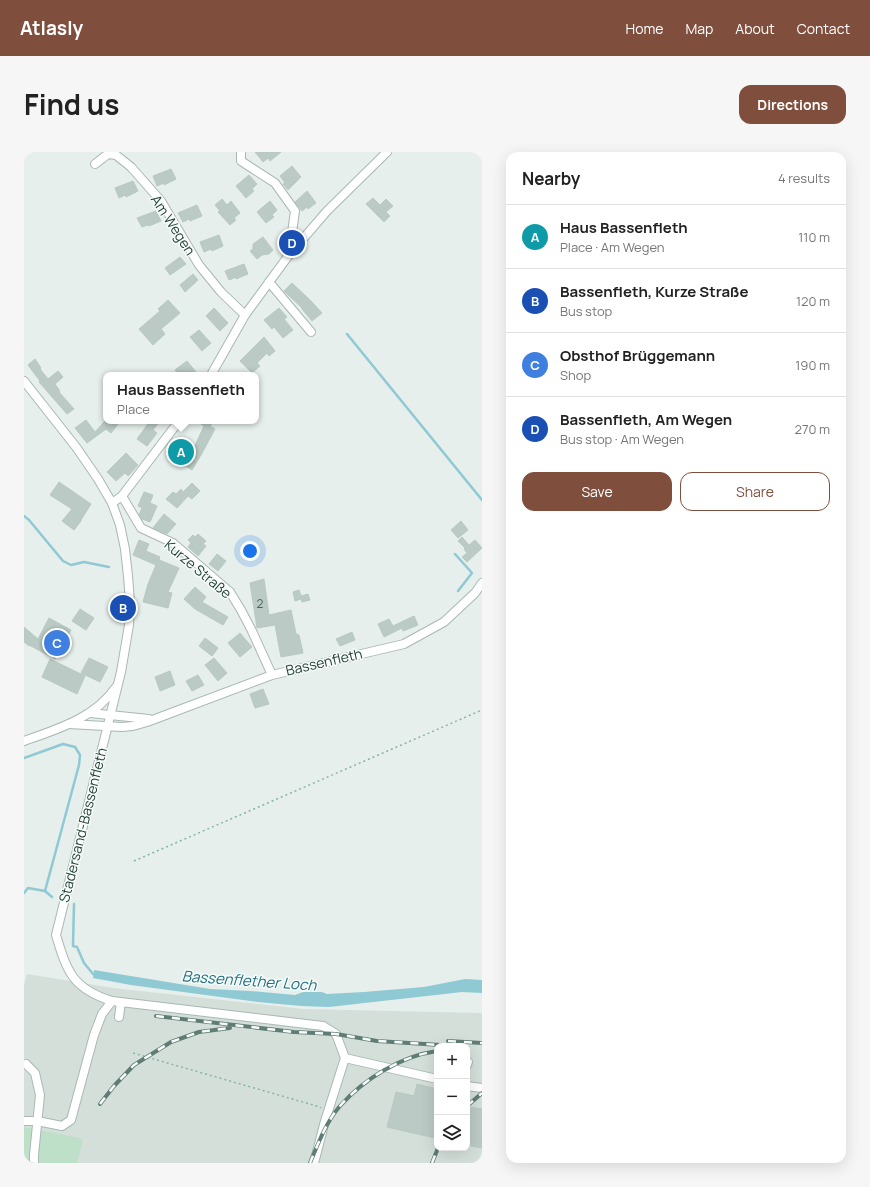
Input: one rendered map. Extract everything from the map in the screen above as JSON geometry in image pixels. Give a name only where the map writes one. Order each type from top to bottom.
[{"type":"street","points":[[241,152],[241,161],[275,183],[295,211],[289,255]]},
{"type":"street","points":[[213,372],[245,316],[289,255],[327,211],[387,152]]},
{"type":"street","name":"Am Wegen","points":[[95,164],[108,154],[116,155],[131,167],[161,201],[199,265],[221,292],[245,316]]},
{"type":"street","points":[[269,282],[311,332]]},
{"type":"street","name":"Stadersand-Bassenfleth","points":[[24,380],[76,447],[98,479],[112,503],[120,525],[125,549],[130,602],[128,632],[111,715],[56,935],[62,958],[68,971],[75,980],[84,988],[99,997],[117,1002]]},
{"type":"street","points":[[112,503],[122,496],[177,424]]},
{"type":"street","name":"Kurze Straße","points":[[122,496],[141,528],[173,543],[230,592],[242,610],[272,675]]},
{"type":"street","name":"Bassenfleth","points":[[69,724],[133,726],[272,675],[404,644],[444,622],[475,593],[482,583]]},
{"type":"street","name":"Bassenfleth","points":[[24,741],[69,724],[90,713],[105,701],[118,684]]},
{"type":"street","name":"Bassenfleth","points":[[90,713],[152,720]]},
{"type":"street","points":[[117,1002],[119,1017]]},
{"type":"street","points":[[24,1121],[37,1121],[62,1126],[71,1120],[92,1054],[94,1035],[102,1014],[117,1002],[323,1026],[336,1034],[345,1058],[326,1119],[316,1163]]},
{"type":"street","points":[[345,1058],[434,1078]]},
{"type":"street","points":[[26,1064],[35,1073],[40,1096],[34,1163]]},
{"type":"street","points":[[470,1086],[482,1088]]},
{"type":"path","points":[[134,861],[482,710]]},
{"type":"path","points":[[133,1053],[320,1107],[326,1119]]},
{"type":"shaded area","points":[[27,974],[113,988],[303,1009],[482,1013],[482,1163],[24,1163],[24,985]]},
{"type":"green space","points":[[24,1127],[80,1138],[83,1141],[77,1163],[24,1163]]},
{"type":"water","points":[[94,970],[210,989],[295,995],[303,992],[322,992],[327,994],[424,987],[465,979],[482,980],[482,993],[462,992],[329,1007],[301,1006],[258,1002],[131,985],[93,978]]},
{"type":"building","points":[[255,152],[281,152],[270,161],[268,158],[263,162]]},
{"type":"building","points":[[292,166],[301,177],[288,190],[283,184],[285,183],[280,176]]},
{"type":"building","points":[[171,169],[176,179],[164,185],[164,183],[157,186],[153,176]]},
{"type":"building","points":[[249,175],[257,184],[252,189],[254,191],[246,198],[236,186]]},
{"type":"building","points":[[133,181],[138,191],[126,197],[125,195],[119,198],[115,188]]},
{"type":"building","points":[[307,191],[316,203],[308,209],[307,207],[302,211],[295,202]]},
{"type":"building","points":[[373,198],[380,205],[386,199],[393,206],[386,212],[390,216],[384,222],[366,204]]},
{"type":"building","points":[[222,199],[227,205],[231,201],[240,213],[234,218],[236,220],[230,225],[218,212],[220,211],[215,205]]},
{"type":"building","points":[[270,201],[277,210],[272,215],[274,217],[266,223],[257,212]]},
{"type":"building","points":[[197,205],[202,216],[183,222],[178,213]]},
{"type":"building","points":[[156,211],[161,221],[142,227],[137,218]]},
{"type":"building","points":[[219,235],[223,246],[212,251],[211,249],[204,252],[200,242]]},
{"type":"building","points":[[263,237],[273,250],[269,254],[262,255],[257,259],[250,251],[253,249],[253,244]]},
{"type":"building","points":[[180,257],[186,264],[170,275],[165,268]]},
{"type":"building","points":[[244,264],[248,274],[229,280],[225,271]]},
{"type":"building","points":[[193,274],[198,280],[185,292],[180,285]]},
{"type":"building","points":[[292,283],[322,313],[312,321],[302,308],[284,291]]},
{"type":"building","points":[[168,300],[180,313],[161,329],[165,334],[153,345],[139,329],[160,311],[158,309]]},
{"type":"building","points":[[214,308],[228,323],[220,331],[206,316]]},
{"type":"building","points":[[279,308],[287,317],[284,319],[293,330],[283,338],[274,327],[272,329],[264,320]]},
{"type":"building","points":[[199,330],[211,343],[202,351],[190,337]]},
{"type":"building","points":[[264,337],[275,351],[269,356],[267,353],[257,363],[260,366],[253,372],[251,372],[240,361]]},
{"type":"building","points":[[35,359],[41,368],[40,369],[48,379],[58,371],[63,377],[55,384],[60,391],[59,392],[74,409],[67,414],[39,382],[40,381],[28,365]]},
{"type":"building","points":[[187,361],[196,372],[177,372],[175,370]]},
{"type":"building","points":[[86,420],[95,432],[103,423],[118,424],[111,433],[106,429],[87,443],[75,428]]},
{"type":"building","points":[[148,424],[158,424],[153,430],[157,433],[147,446],[137,439]]},
{"type":"building","points":[[201,424],[212,424],[210,426],[215,429],[192,470],[172,457],[182,443],[193,450],[204,426]]},
{"type":"building","points":[[126,453],[138,465],[128,476],[125,473],[116,481],[107,472]]},
{"type":"building","points":[[59,482],[91,504],[74,530],[62,521],[72,509],[50,495]]},
{"type":"building","points":[[192,483],[200,491],[192,499],[188,496],[177,508],[166,499],[173,492],[176,494],[181,489],[183,492]]},
{"type":"building","points":[[144,492],[153,495],[150,503],[157,506],[150,522],[142,519],[139,515],[142,508],[138,506]]},
{"type":"building","points":[[164,514],[176,524],[167,534],[153,528]]},
{"type":"building","points":[[461,521],[468,530],[458,538],[451,530]]},
{"type":"building","points":[[198,534],[206,541],[203,544],[206,546],[198,556],[188,547],[191,543],[188,540],[193,535],[195,537]]},
{"type":"building","points":[[462,537],[469,545],[475,540],[482,548],[467,562],[462,557],[467,553],[464,549],[465,548],[458,541]]},
{"type":"building","points":[[139,540],[149,544],[146,551],[160,557],[159,560],[179,568],[168,592],[172,593],[168,608],[143,602],[148,584],[156,565],[133,555]]},
{"type":"building","points":[[217,554],[226,561],[218,571],[209,564]]},
{"type":"building","points":[[264,579],[269,615],[291,610],[296,634],[299,635],[303,653],[281,657],[275,625],[257,628],[250,583]]},
{"type":"building","points":[[195,587],[206,597],[202,602],[228,617],[223,625],[195,609],[184,599]]},
{"type":"building","points":[[299,590],[301,596],[308,594],[310,600],[302,602],[301,599],[295,601],[293,592]]},
{"type":"building","points":[[80,609],[94,618],[86,630],[72,621]]},
{"type":"building","points":[[414,616],[418,625],[403,631],[402,628],[384,637],[378,624],[389,619],[393,626]]},
{"type":"building","points":[[49,618],[71,630],[55,659],[24,642],[24,627],[38,639]]},
{"type":"building","points":[[352,632],[355,640],[340,646],[336,639]]},
{"type":"building","points":[[240,633],[252,647],[240,657],[228,643]]},
{"type":"building","points":[[205,638],[218,648],[212,656],[199,646]]},
{"type":"building","points":[[89,658],[108,667],[100,682],[81,673]]},
{"type":"building","points":[[214,658],[227,673],[218,681],[205,665]]},
{"type":"building","points":[[50,659],[85,676],[77,694],[42,677]]},
{"type":"building","points":[[170,671],[175,685],[160,691],[155,677]]},
{"type":"building","points":[[198,675],[204,685],[192,691],[186,681]]},
{"type":"building","points":[[263,689],[269,704],[255,708],[250,694]]},
{"type":"building","points":[[417,1084],[434,1088],[434,1138],[387,1127],[396,1092],[414,1096]]},
{"type":"building","points":[[471,1107],[482,1109],[482,1148],[470,1146]]},
{"type":"waterway","points":[[347,334],[482,500]]},
{"type":"waterway","points":[[24,516],[63,561],[71,565],[84,562],[109,567]]},
{"type":"waterway","points":[[455,554],[472,573],[458,591]]},
{"type":"waterway","points":[[24,758],[63,744],[75,747],[80,755],[79,765],[45,891],[28,888],[24,893]]},
{"type":"waterway","name":"Bassenflether Loch","points":[[45,891],[52,897]]},
{"type":"waterway","name":"Bassenflether Loch","points":[[74,904],[73,946],[77,947],[84,963],[93,974],[96,974]]},
{"type":"railway","points":[[156,1016],[294,1032],[336,1034],[377,1041],[434,1045]]},
{"type":"railway","points":[[100,1104],[114,1086],[134,1065],[171,1042],[199,1032],[230,1028]]},
{"type":"railway","points":[[448,1041],[482,1043]]},
{"type":"railway","points":[[310,1163],[323,1133],[335,1112],[360,1087],[384,1070],[397,1063],[434,1052]]},
{"type":"railway","points":[[470,1103],[482,1093]]},
{"type":"railway","points":[[432,1163],[437,1151]]},
{"type":"place","name":"Bassenfleth, Am Wegen","points":[[292,243]]},
{"type":"place","name":"Haus Bassenfleth","points":[[181,452]]},
{"type":"place","name":"Bassenfleth, Kurze Straße","points":[[123,608]]},
{"type":"place","name":"Obsthof Brüggemann","points":[[57,643]]}]
